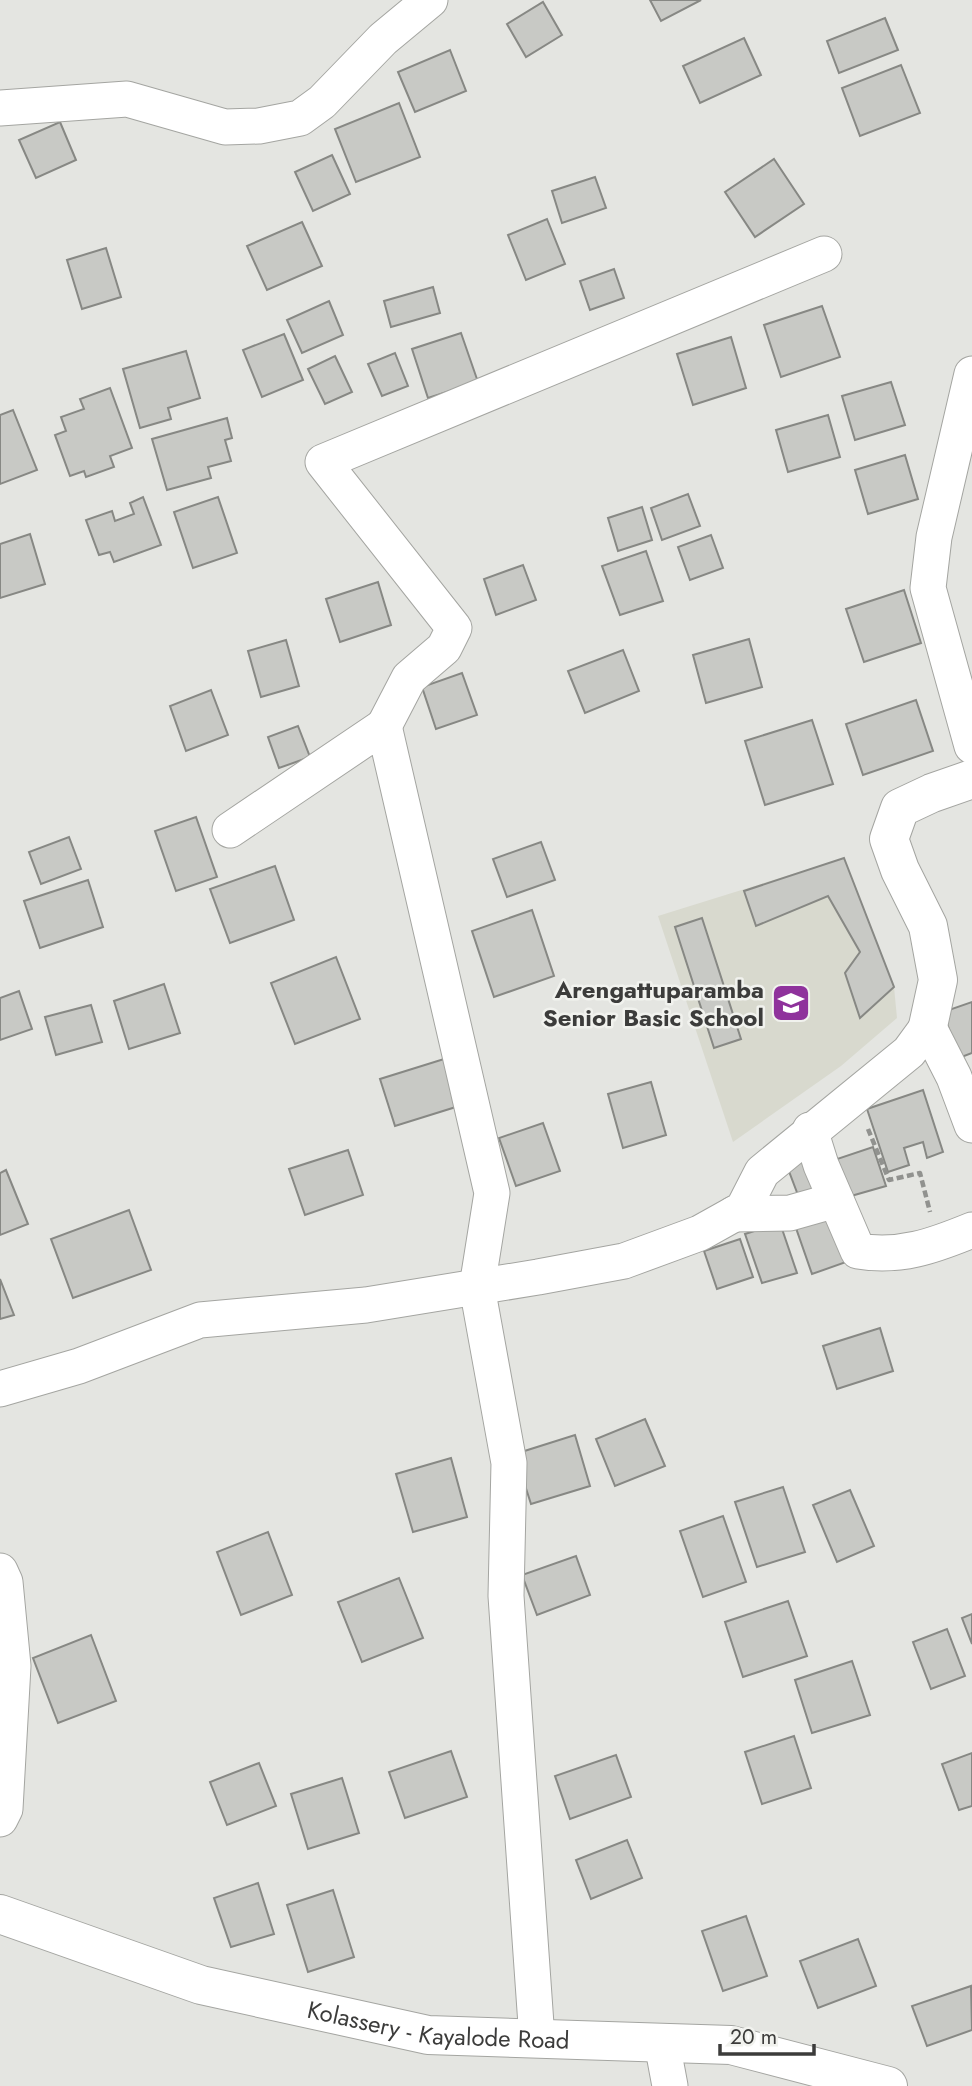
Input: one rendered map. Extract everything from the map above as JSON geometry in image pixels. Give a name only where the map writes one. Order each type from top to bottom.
[{"type":"main road","points":[[928,1026],[938,980],[928,926],[900,870],[889,839],[900,808],[972,779]]},
{"type":"main road","name":"Kolassery - Kayalode Road","points":[[0,1914],[201,1985],[428,2035],[731,2045],[888,2086]]},
{"type":"street","points":[[0,108],[127,99],[225,127],[259,126],[300,118],[322,102],[383,38],[430,0]]},
{"type":"street","points":[[230,830],[384,726],[409,678],[444,648],[454,628],[323,462],[824,254]]},
{"type":"street","points":[[972,374],[934,537],[928,588],[972,746]]},
{"type":"street","points":[[384,726],[492,1193],[477,1287],[509,1464],[506,1596],[537,2039]]},
{"type":"street","points":[[0,1389],[79,1366],[200,1320],[366,1305],[477,1287],[624,1261],[700,1233],[743,1209],[762,1172],[810,1130],[909,1052],[928,1026],[954,1077],[972,1125]]},
{"type":"street","points":[[810,1130],[858,1251],[885,1256],[938,1244],[972,1230]]},
{"type":"street","points":[[734,1214],[790,1213],[836,1200]]},
{"type":"street","points":[[0,1571],[5,1582],[13,1666],[5,1809],[0,1819]]},
{"type":"street","points":[[662,2043],[670,2086]]},
{"type":"path","points":[[848,1101],[869,1132],[889,1180],[920,1173],[938,1244]]},
{"type":"shaded area","name":"Arengattuparamba Senior Basic School","points":[[844,858],[894,987],[897,1018],[841,1066],[733,1142],[658,916]]},
{"type":"building","points":[[650,0],[701,0],[661,21]]},
{"type":"building","points":[[543,2],[562,35],[526,57],[507,24]]},
{"type":"building","points":[[885,18],[898,50],[839,73],[827,41]]},
{"type":"building","points":[[744,38],[761,75],[700,103],[683,66]]},
{"type":"building","points":[[450,50],[466,91],[415,112],[398,72]]},
{"type":"building","points":[[901,65],[920,113],[860,136],[842,88]]},
{"type":"building","points":[[399,103],[420,157],[356,182],[335,129]]},
{"type":"building","points":[[60,122],[76,160],[36,178],[19,140]]},
{"type":"building","points":[[332,155],[350,194],[313,211],[295,172]]},
{"type":"building","points":[[774,159],[804,204],[755,237],[725,192]]},
{"type":"building","points":[[595,177],[606,208],[562,223],[552,191]]},
{"type":"building","points":[[547,219],[565,264],[526,280],[508,235]]},
{"type":"building","points":[[302,222],[322,266],[267,290],[247,246]]},
{"type":"building","points":[[106,248],[121,297],[82,309],[67,260]]},
{"type":"building","points":[[614,269],[624,298],[590,310],[580,281]]},
{"type":"building","points":[[433,287],[440,313],[391,327],[384,301]]},
{"type":"building","points":[[329,301],[343,335],[302,353],[287,320]]},
{"type":"building","points":[[822,306],[840,357],[781,377],[764,325]]},
{"type":"building","points":[[461,333],[478,382],[428,398],[412,349]]},
{"type":"building","points":[[284,334],[303,380],[262,397],[243,350]]},
{"type":"building","points":[[731,337],[746,388],[693,405],[677,354]]},
{"type":"building","points":[[186,351],[200,398],[168,408],[171,419],[140,428],[123,369]]},
{"type":"building","points":[[395,353],[408,386],[382,396],[368,364]]},
{"type":"building","points":[[335,356],[352,392],[325,404],[308,369]]},
{"type":"building","points":[[891,382],[905,425],[855,440],[842,396]]},
{"type":"building","points":[[110,388],[132,448],[110,456],[114,467],[86,477],[84,471],[70,476],[55,435],[66,431],[61,417],[84,409],[80,399]]},
{"type":"building","points":[[13,410],[37,470],[0,484],[0,415]]},
{"type":"building","points":[[828,415],[840,457],[788,472],[776,430]]},
{"type":"building","points":[[227,418],[232,438],[225,440],[231,461],[208,467],[211,478],[167,490],[152,439]]},
{"type":"building","points":[[905,455],[918,499],[868,514],[855,470]]},
{"type":"building","points":[[688,494],[700,526],[662,540],[651,508]]},
{"type":"building","points":[[143,497],[161,545],[114,562],[110,552],[99,555],[86,520],[112,511],[115,521],[134,514],[130,503]]},
{"type":"building","points":[[218,497],[237,553],[193,568],[174,512]]},
{"type":"building","points":[[642,507],[652,540],[618,551],[608,518]]},
{"type":"building","points":[[30,534],[45,584],[0,598],[0,544]]},
{"type":"building","points":[[711,535],[723,568],[690,580],[678,547]]},
{"type":"building","points":[[646,551],[663,601],[620,615],[602,566]]},
{"type":"building","points":[[523,565],[536,600],[496,615],[484,579]]},
{"type":"building","points":[[378,582],[391,625],[340,642],[326,599]]},
{"type":"building","points":[[904,590],[921,643],[864,662],[846,609]]},
{"type":"building","points":[[749,639],[762,687],[706,703],[693,655]]},
{"type":"building","points":[[286,640],[299,686],[261,697],[248,651]]},
{"type":"building","points":[[623,650],[639,691],[585,713],[568,671]]},
{"type":"building","points":[[462,673],[477,715],[436,729],[422,687]]},
{"type":"building","points":[[211,690],[228,735],[186,751],[170,706]]},
{"type":"building","points":[[916,700],[933,751],[863,775],[846,724]]},
{"type":"building","points":[[812,720],[833,784],[765,805],[745,741]]},
{"type":"building","points":[[298,726],[310,757],[279,768],[268,737]]},
{"type":"building","points":[[196,817],[217,877],[176,891],[155,831]]},
{"type":"building","points":[[69,837],[81,869],[41,884],[29,852]]},
{"type":"building","points":[[541,842],[555,880],[507,897],[493,859]]},
{"type":"building","points":[[844,858],[894,987],[860,1018],[845,973],[860,952],[828,896],[756,926],[744,891]]},
{"type":"building","points":[[275,866],[294,920],[230,943],[210,889]]},
{"type":"building","points":[[88,880],[103,927],[40,948],[24,901]]},
{"type":"building","points":[[532,910],[554,976],[494,997],[472,931]]},
{"type":"building","points":[[702,918],[741,1039],[714,1048],[675,927]]},
{"type":"building","points":[[336,957],[360,1019],[295,1044],[271,983]]},
{"type":"building","points":[[164,984],[180,1033],[129,1049],[114,1001]]},
{"type":"building","points":[[19,991],[32,1029],[0,1040],[0,998]]},
{"type":"building","points":[[972,1002],[972,1053],[959,1058],[943,1012]]},
{"type":"building","points":[[91,1005],[102,1042],[56,1055],[45,1017]]},
{"type":"building","points":[[444,1059],[459,1106],[395,1126],[380,1079]]},
{"type":"building","points":[[651,1082],[666,1135],[623,1148],[608,1094]]},
{"type":"building","points":[[923,1090],[943,1152],[927,1158],[923,1142],[904,1148],[909,1165],[888,1172],[867,1109]]},
{"type":"building","points":[[543,1123],[560,1171],[516,1186],[499,1138]]},
{"type":"building","points":[[873,1147],[886,1186],[851,1196],[837,1159]]},
{"type":"building","points":[[348,1150],[363,1195],[305,1215],[289,1169]]},
{"type":"building","points":[[813,1156],[828,1193],[801,1203],[787,1166]]},
{"type":"building","points":[[6,1170],[28,1224],[0,1235],[0,1173]]},
{"type":"building","points":[[129,1210],[151,1270],[73,1298],[51,1239]]},
{"type":"building","points":[[833,1215],[849,1261],[812,1274],[796,1228]]},
{"type":"building","points":[[780,1223],[797,1273],[762,1283],[745,1234]]},
{"type":"building","points":[[740,1239],[753,1277],[717,1289],[704,1251]]},
{"type":"building","points":[[0,1279],[14,1315],[0,1319]]},
{"type":"building","points":[[880,1328],[893,1371],[837,1389],[823,1346]]},
{"type":"building","points":[[645,1419],[665,1466],[615,1486],[596,1439]]},
{"type":"building","points":[[575,1435],[590,1486],[531,1504],[515,1454]]},
{"type":"building","points":[[451,1458],[467,1517],[413,1532],[396,1474]]},
{"type":"building","points":[[783,1487],[805,1552],[757,1567],[735,1502]]},
{"type":"building","points":[[850,1490],[874,1546],[837,1562],[813,1505]]},
{"type":"building","points":[[723,1516],[746,1582],[703,1597],[680,1531]]},
{"type":"building","points":[[268,1532],[292,1595],[241,1615],[217,1552]]},
{"type":"building","points":[[576,1556],[590,1595],[537,1615],[522,1575]]},
{"type":"building","points":[[399,1578],[423,1638],[362,1662],[338,1602]]},
{"type":"building","points":[[788,1601],[807,1656],[743,1677],[725,1622]]},
{"type":"building","points":[[972,1614],[972,1644],[962,1618]]},
{"type":"building","points":[[947,1629],[965,1676],[931,1689],[913,1642]]},
{"type":"building","points":[[91,1635],[116,1701],[58,1723],[33,1658]]},
{"type":"building","points":[[852,1661],[870,1715],[812,1733],[795,1680]]},
{"type":"building","points":[[794,1736],[811,1788],[762,1804],[745,1752]]},
{"type":"building","points":[[451,1751],[467,1797],[405,1818],[389,1772]]},
{"type":"building","points":[[972,1753],[972,1806],[959,1810],[942,1764]]},
{"type":"building","points":[[616,1755],[631,1797],[570,1819],[555,1776]]},
{"type":"building","points":[[259,1763],[276,1806],[227,1825],[210,1782]]},
{"type":"building","points":[[342,1778],[359,1833],[308,1849],[291,1794]]},
{"type":"building","points":[[627,1840],[642,1878],[591,1899],[576,1860]]},
{"type":"building","points":[[258,1883],[274,1934],[231,1947],[214,1898]]},
{"type":"building","points":[[333,1890],[354,1957],[308,1972],[287,1905]]},
{"type":"building","points":[[746,1916],[767,1976],[723,1991],[702,1931]]},
{"type":"building","points":[[858,1939],[876,1986],[818,2008],[800,1961]]},
{"type":"building","points":[[971,1986],[972,2030],[927,2046],[912,2006]]},
{"type":"place","name":"Arengattuparamba Senior Basic School","points":[[791,1003]]}]
